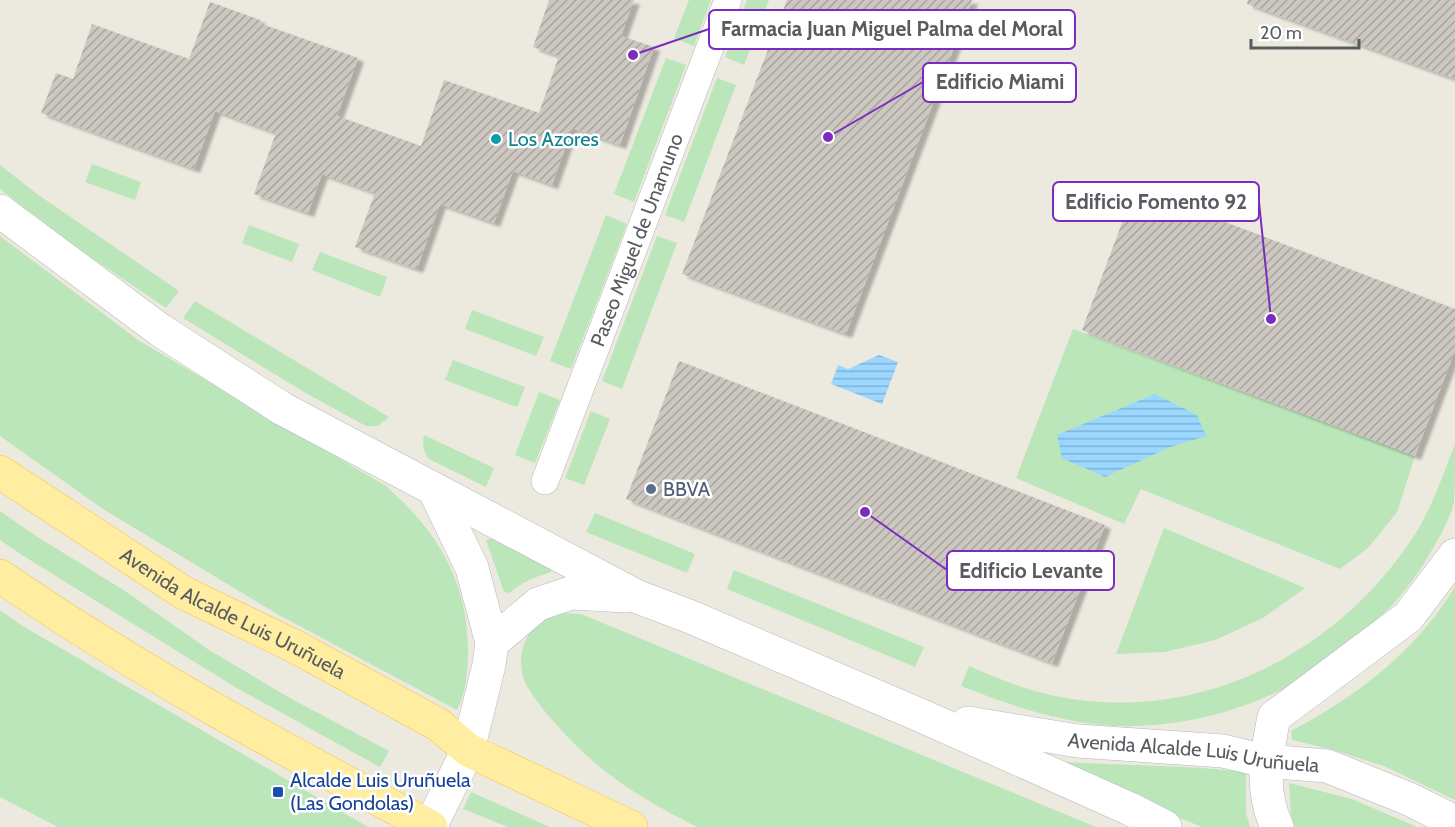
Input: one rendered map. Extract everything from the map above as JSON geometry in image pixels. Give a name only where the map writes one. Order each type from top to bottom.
[{"type":"main road","name":"Avenida Alcalde Luis Uruñuela","points":[[0,472],[184,593],[294,646],[439,725],[468,750],[632,827]]},
{"type":"main road","points":[[0,576],[45,607],[200,701],[430,827]]},
{"type":"street","name":"Paseo Miguel de Unamuno","points":[[545,481],[728,0]]},
{"type":"street","name":"Avenida Alcalde Luis Uruñuela","points":[[0,211],[160,330],[283,408],[638,597],[691,617],[922,716],[1130,808],[1165,827]]},
{"type":"street","points":[[430,827],[468,750],[489,665],[492,643],[472,568],[434,489]]},
{"type":"street","points":[[1277,827],[1269,810],[1265,761],[1274,717],[1408,617],[1455,555]]},
{"type":"street","name":"Avenida Alcalde Luis Uruñuela","points":[[492,643],[538,603],[572,593],[638,597]]},
{"type":"street","name":"Avenida Alcalde Luis Uruñuela","points":[[922,716],[1078,741],[1223,751],[1265,761],[1327,765],[1409,799],[1455,822]]},
{"type":"green space","points":[[689,0],[711,0],[694,46],[674,38]]},
{"type":"green space","points":[[747,0],[769,0],[744,65],[725,57]]},
{"type":"green space","points":[[666,58],[686,65],[634,202],[614,194]]},
{"type":"green space","points":[[717,78],[736,85],[684,222],[665,215]]},
{"type":"green space","points":[[92,164],[141,182],[135,200],[85,182]]},
{"type":"green space","points":[[0,165],[37,194],[179,291],[166,308],[86,254],[0,189]]},
{"type":"green space","points":[[606,215],[627,224],[571,369],[550,361]]},
{"type":"green space","points":[[249,225],[299,244],[292,262],[242,243]]},
{"type":"green space","points":[[0,236],[138,340],[386,486],[405,504],[436,541],[447,561],[463,605],[467,630],[468,663],[464,690],[457,710],[279,615],[103,509],[0,436]]},
{"type":"green space","points":[[657,236],[677,243],[622,389],[602,381]]},
{"type":"green space","points":[[320,252],[387,277],[380,297],[312,270]]},
{"type":"green space","points":[[195,301],[389,417],[378,426],[366,426],[304,392],[183,318]]},
{"type":"green space","points":[[472,310],[544,337],[536,356],[465,329]]},
{"type":"green space","points":[[1073,329],[1415,456],[1397,512],[1368,548],[1340,569],[1141,489],[1124,524],[1016,478]]},
{"type":"green space","points":[[453,360],[525,387],[517,407],[445,380]]},
{"type":"green space","points":[[539,392],[560,400],[535,463],[515,455]]},
{"type":"green space","points":[[591,411],[610,419],[584,485],[565,478]]},
{"type":"green space","points":[[424,435],[494,468],[486,487],[429,459],[425,453]]},
{"type":"green space","points":[[1455,444],[1454,503],[1442,532],[1415,577],[1370,627],[1319,668],[1288,687],[1241,707],[1191,720],[1141,726],[1115,726],[1056,717],[961,686],[969,666],[1042,693],[1097,702],[1152,701],[1204,691],[1255,673],[1302,647],[1346,615],[1384,576],[1423,521]]},
{"type":"green space","points":[[0,511],[125,591],[209,650],[290,698],[389,751],[380,767],[235,687],[22,555],[0,540]]},
{"type":"green space","points":[[595,513],[695,554],[687,573],[586,532]]},
{"type":"green space","points":[[1164,528],[1305,588],[1263,618],[1215,640],[1165,652],[1116,654]]},
{"type":"green space","points":[[493,538],[552,564],[551,572],[529,580],[509,593],[504,592],[486,540]]},
{"type":"green space","points":[[734,570],[924,647],[915,667],[727,589]]},
{"type":"green space","points":[[1455,587],[1455,800],[1384,766],[1292,740],[1291,731],[1340,703],[1403,652],[1439,611]]},
{"type":"green space","points":[[0,610],[21,625],[368,827],[58,827],[0,797]]},
{"type":"green space","points":[[562,613],[581,614],[1096,827],[697,827],[639,795],[606,772],[562,731],[532,695],[521,666],[526,639],[537,624]]},
{"type":"green space","points":[[1067,762],[1246,772],[1246,813],[1250,827],[1202,827],[1065,771]]},
{"type":"green space","points":[[1289,783],[1352,799],[1417,827],[1295,827],[1291,816]]},
{"type":"green space","points":[[471,792],[550,827],[508,827],[463,809]]},
{"type":"water","points":[[879,355],[898,362],[882,404],[831,384],[838,365],[848,369]]},
{"type":"water","points":[[1155,394],[1197,415],[1206,436],[1170,447],[1105,477],[1062,458],[1057,435]]},
{"type":"building","name":"Los Azores","points":[[549,0],[634,0],[621,36],[654,47],[620,145],[572,128],[552,185],[513,171],[494,223],[440,204],[417,269],[355,247],[375,193],[322,174],[308,213],[254,194],[276,133],[215,111],[194,169],[41,113],[56,73],[73,79],[92,24],[189,59],[210,2],[260,20],[259,23],[358,58],[337,116],[421,146],[444,80],[539,113],[559,56],[533,47]]},
{"type":"building","points":[[787,0],[972,0],[846,334],[682,274]]},
{"type":"building","points":[[1248,0],[1455,0],[1455,79],[1247,4]]},
{"type":"building","points":[[1135,188],[1455,309],[1455,350],[1415,456],[1082,330]]},
{"type":"building","points":[[679,361],[1105,525],[1052,663],[626,499]]},
{"type":"place","name":"Farmacia Juan Miguel Palma del Moral","points":[[633,55]]},
{"type":"place","name":"Edificio Miami","points":[[828,137]]},
{"type":"place","name":"Los Azores","points":[[496,139]]},
{"type":"place","name":"Edificio Fomento 92","points":[[1271,319]]},
{"type":"place","name":"BBVA","points":[[651,489]]},
{"type":"place","name":"Edificio Levante","points":[[865,512]]},
{"type":"place","name":"Alcalde Luis Uruñuela (Las Gondolas)","points":[[278,792]]}]
